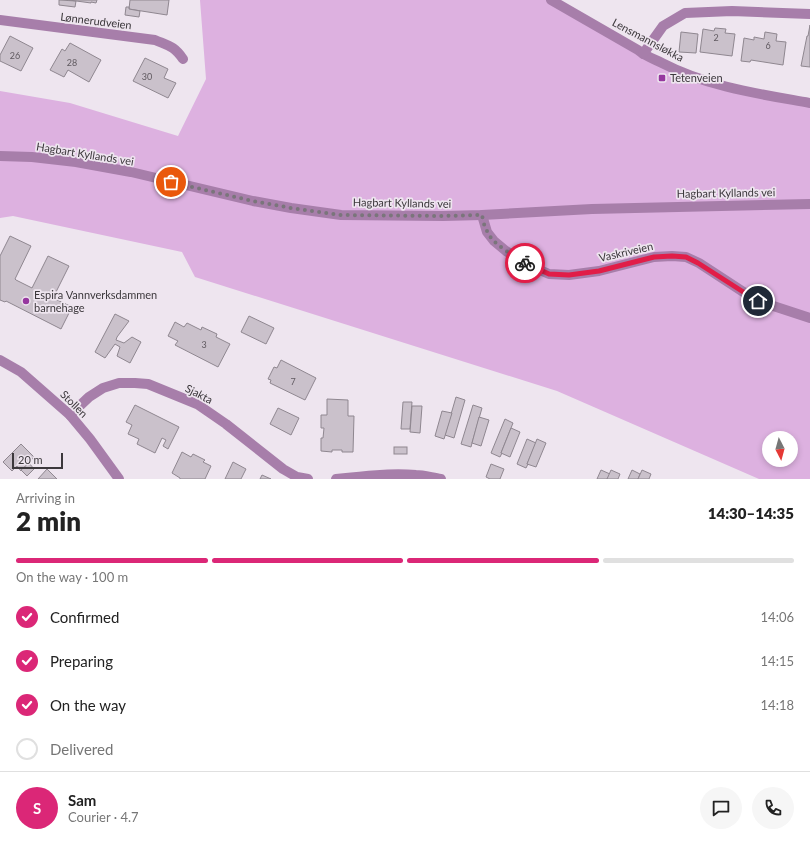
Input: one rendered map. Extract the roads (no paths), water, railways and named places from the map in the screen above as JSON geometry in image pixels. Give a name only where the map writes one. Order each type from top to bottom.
[{"type":"street","name":"Lensmannsløkka","points":[[551,0],[643,54],[674,69],[702,80],[724,86],[810,103]]},
{"type":"street","points":[[643,54],[663,26],[685,13],[732,11],[810,14]]},
{"type":"street","name":"Lønnerudveien","points":[[0,20],[155,40],[173,47],[183,59]]},
{"type":"street","name":"Hagbart Kyllands vei","points":[[0,156],[32,157],[76,162],[131,172],[253,201],[341,215],[482,215],[600,208],[810,204]]},
{"type":"street","name":"Vaskriveien","points":[[482,215],[487,232],[494,241],[526,264],[549,274],[569,275],[599,271],[654,257],[686,257],[758,301],[810,318]]},
{"type":"street","name":"Stollen","points":[[0,360],[21,372],[70,415],[119,479]]},
{"type":"street","name":"Sjakta","points":[[70,415],[89,397],[103,388],[120,383],[148,384],[197,404],[226,424],[283,469],[297,477],[308,479]]},
{"type":"street","points":[[336,479],[392,474],[418,475],[441,479]]},
{"type":"place","name":"Tetenveien","points":[[662,78]]},
{"type":"place","name":"Espira Vannverksdammen barnehage","points":[[26,301]]}]
